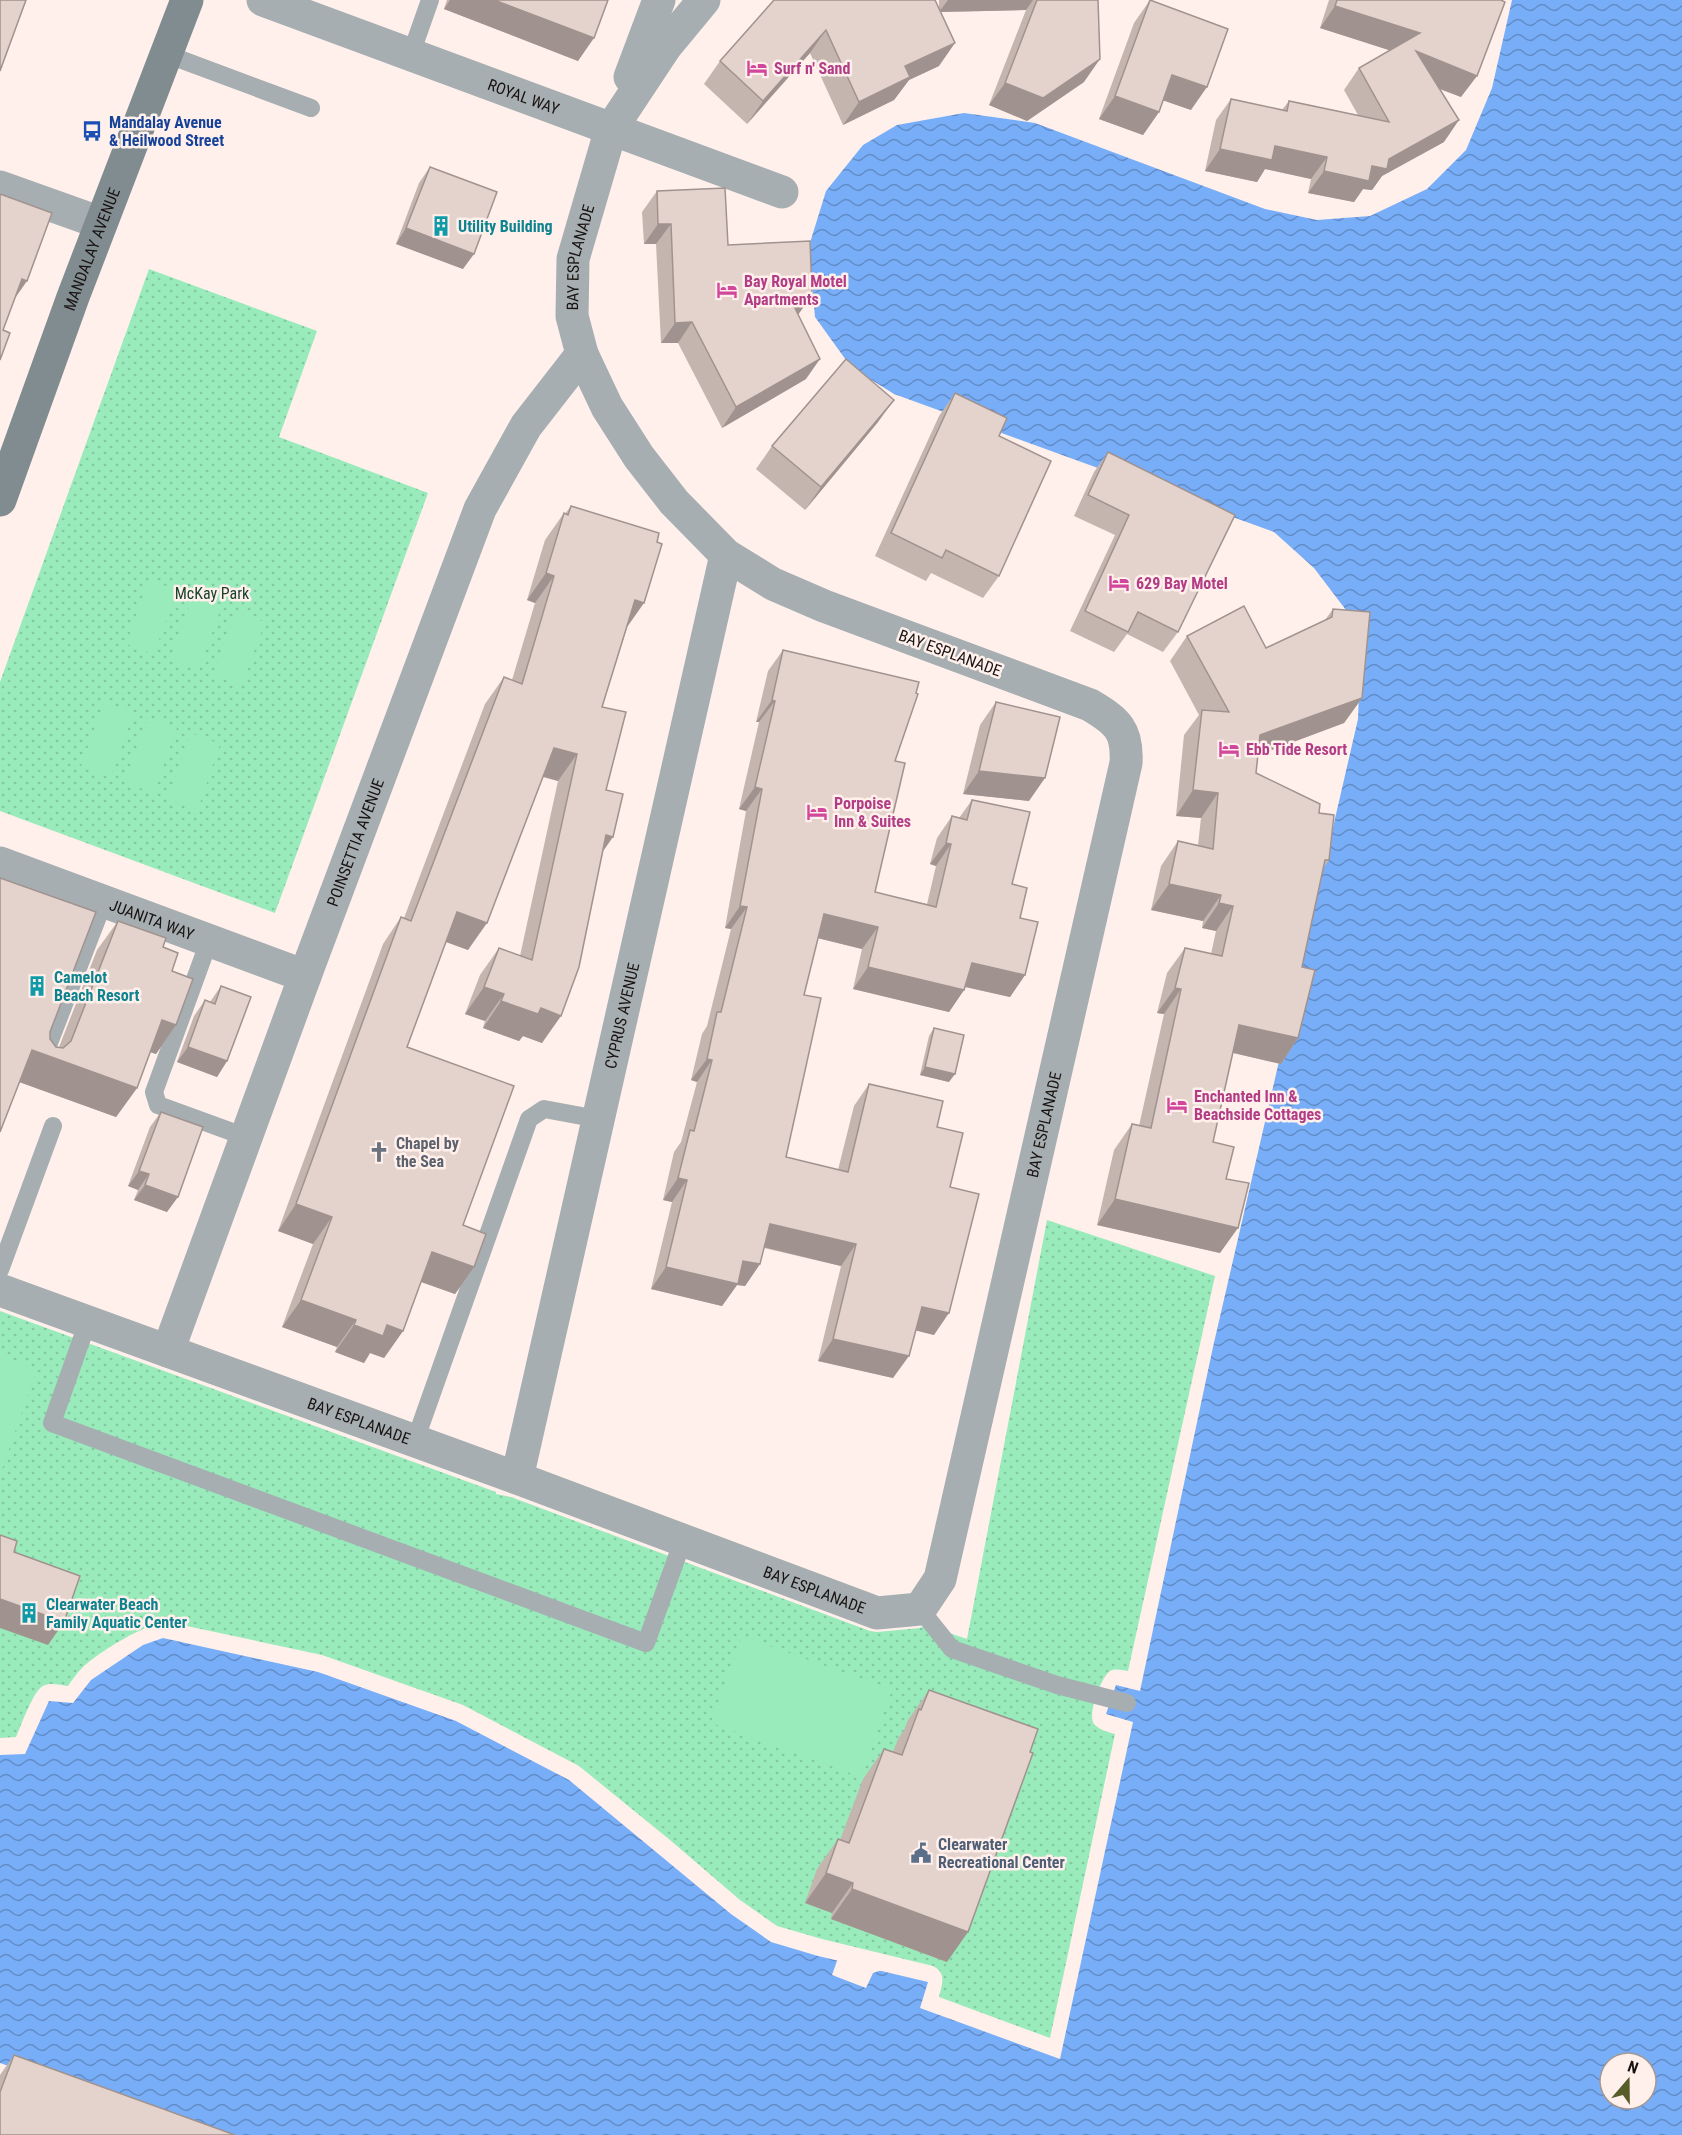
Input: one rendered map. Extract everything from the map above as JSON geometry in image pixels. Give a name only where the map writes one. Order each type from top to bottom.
[{"type":"street","name":"MANDALAY AVENUE","points":[[0,500],[101,223],[187,0]]},
{"type":"street","points":[[611,129],[659,0]]},
{"type":"street","name":"BAY ESPLANADE","points":[[0,1290],[517,1478],[877,1613],[920,1609],[940,1579],[1123,775],[1127,745],[1120,729],[1108,716],[1090,705],[824,606],[773,584],[726,555],[674,502],[639,457],[607,407],[582,354],[572,316],[573,259],[611,129],[666,46],[704,0]]},
{"type":"street","name":"ROYAL WAY","points":[[277,2],[782,192]]},
{"type":"street","points":[[0,187],[101,223]]},
{"type":"street","name":"POINSETTIA AVENUE","points":[[168,1351],[305,976],[480,509],[526,426],[582,354]]},
{"type":"street","name":"CYPRUS AVENUE","points":[[517,1478],[726,555]]},
{"type":"street","name":"JUANITA WAY","points":[[0,863],[305,976]]},
{"type":"lane","points":[[411,54],[430,0]]},
{"type":"lane","points":[[166,54],[311,108]]},
{"type":"lane","points":[[40,1066],[104,901]]},
{"type":"lane","points":[[209,940],[154,1092],[158,1105],[246,1137]]},
{"type":"lane","points":[[415,1441],[529,1119],[544,1109],[598,1119]]},
{"type":"lane","points":[[0,1270],[53,1126]]},
{"type":"lane","points":[[88,1321],[52,1423],[635,1639],[646,1643],[683,1540]]},
{"type":"lane","points":[[920,1609],[952,1649],[1057,1685],[1127,1703]]},
{"type":"green space","name":"McKay Park","points":[[149,269],[317,331],[279,437],[428,493],[275,913],[0,811],[0,682]]},
{"type":"green space","points":[[149,580],[177,590],[154,654],[126,644]]},
{"type":"green space","points":[[193,596],[222,605],[199,670],[170,659]]},
{"type":"green space","points":[[235,611],[265,622],[242,685],[214,675]]},
{"type":"green space","points":[[104,702],[134,713],[110,777],[81,766]]},
{"type":"green space","points":[[148,718],[177,728],[154,793],[124,782]]},
{"type":"green space","points":[[191,733],[220,744],[198,809],[168,799]]},
{"type":"green space","points":[[1047,1220],[1215,1276],[1128,1671],[1117,1669],[1106,1675],[1096,1696],[1092,1713],[1094,1724],[1115,1734],[1050,2038],[939,1997],[942,1975],[933,1966],[777,1926],[740,1900],[579,1766],[463,1705],[322,1655],[168,1622],[159,1623],[123,1639],[99,1654],[82,1668],[68,1686],[52,1684],[43,1686],[31,1701],[16,1737],[0,1738],[0,1311],[496,1492],[496,1494],[511,1497],[870,1631],[920,1628],[926,1625],[967,1639]]},
{"type":"green space","points":[[0,1356],[37,1369],[0,1475]]},
{"type":"green space","points":[[742,1636],[892,1690],[861,1777],[711,1723]]},
{"type":"water","points":[[1512,0],[1682,0],[1682,2135],[204,2135],[0,2063],[0,1755],[25,1754],[49,1701],[73,1703],[91,1680],[143,1645],[163,1638],[318,1672],[456,1721],[569,1780],[731,1914],[771,1942],[818,1956],[928,1982],[920,2008],[1060,2059],[1133,1722],[1106,1714],[1116,1685],[1140,1691],[1213,1347],[1358,719],[1360,665],[1349,614],[1314,568],[1274,532],[894,394],[851,367],[815,317],[809,246],[826,191],[863,145],[897,125],[964,113],[1035,123],[1265,209],[1317,220],[1370,216],[1427,189],[1466,150],[1492,88]]},
{"type":"pier","points":[[838,1958],[885,1969],[873,1973],[866,1988],[832,1975]]},
{"type":"building","points":[[0,0],[26,0],[0,71]]},
{"type":"building","points":[[494,0],[608,0],[594,38]]},
{"type":"building","name":"Surf n' Sand","points":[[774,0],[935,0],[955,43],[905,66],[910,77],[859,102],[826,30],[763,101],[720,61]]},
{"type":"building","points":[[1037,0],[1098,0],[1100,59],[1043,98],[1005,83]]},
{"type":"building","points":[[1150,0],[1228,29],[1207,87],[1172,75],[1159,112],[1115,96]]},
{"type":"building","points":[[1337,0],[1501,0],[1505,2],[1477,76],[1416,51],[1459,120],[1389,159],[1387,169],[1372,166],[1369,181],[1324,171],[1327,157],[1275,146],[1272,160],[1220,149],[1231,99],[1287,111],[1289,101],[1389,122],[1359,68],[1420,33],[1335,6]]},
{"type":"building","name":"Utility Building","points":[[430,167],[497,192],[474,254],[406,228]]},
{"type":"building","points":[[725,188],[728,245],[810,241],[812,295],[789,296],[820,359],[736,407],[692,322],[675,323],[671,224],[658,224],[657,191]]},
{"type":"building","points":[[0,194],[52,213],[27,281],[22,279],[3,330],[10,333],[0,360]]},
{"type":"building","points":[[846,359],[894,400],[821,487],[772,446]]},
{"type":"building","points":[[955,393],[1007,418],[999,436],[1051,461],[999,576],[946,550],[942,558],[891,533]]},
{"type":"building","points":[[1108,452],[1235,515],[1178,632],[1138,612],[1128,632],[1085,611],[1129,515],[1088,495]]},
{"type":"building","points":[[571,506],[659,533],[657,542],[662,544],[644,603],[635,600],[602,707],[626,712],[606,790],[623,794],[613,837],[606,835],[579,967],[561,1016],[541,1008],[538,1014],[501,1001],[504,994],[484,987],[499,948],[532,960],[577,754],[554,748],[487,923],[457,912],[407,1047],[514,1086],[463,1225],[486,1234],[474,1267],[432,1252],[403,1331],[387,1325],[383,1336],[354,1325],[356,1320],[301,1300],[332,1217],[296,1204],[401,917],[411,921],[504,677],[522,684],[554,576],[546,573],[564,513],[568,515]]},
{"type":"building","points":[[1244,606],[1266,648],[1332,617],[1333,609],[1370,612],[1362,698],[1260,735],[1256,773],[1320,804],[1319,813],[1334,815],[1329,860],[1325,860],[1302,967],[1315,970],[1298,1038],[1239,1025],[1213,1142],[1234,1147],[1226,1179],[1249,1183],[1238,1228],[1115,1199],[1132,1124],[1151,1128],[1181,989],[1175,988],[1185,948],[1222,956],[1233,906],[1219,903],[1221,895],[1169,884],[1178,841],[1213,849],[1218,793],[1193,790],[1202,710],[1229,712],[1187,636]]},
{"type":"building","points":[[783,650],[919,682],[916,693],[918,694],[895,761],[905,763],[875,892],[936,907],[951,844],[946,843],[952,816],[967,820],[972,800],[1030,812],[1012,884],[1027,888],[1020,918],[1038,922],[1025,975],[972,963],[964,990],[868,967],[878,927],[824,914],[804,995],[821,998],[786,1157],[848,1172],[869,1084],[943,1101],[937,1127],[963,1133],[950,1187],[979,1194],[949,1313],[922,1307],[909,1356],[833,1339],[856,1244],[770,1224],[760,1264],[743,1261],[738,1284],[666,1267],[687,1180],[678,1178],[690,1130],[694,1131],[712,1060],[707,1059],[717,1012],[721,1012],[747,907],[740,906],[762,789],[755,787],[775,701],[772,700]]},
{"type":"building","points":[[996,702],[1060,717],[1045,778],[979,771]]},
{"type":"building","points":[[0,878],[96,912],[50,1032],[50,1039],[56,1047],[63,1048],[71,1041],[118,921],[166,938],[163,947],[178,953],[172,971],[193,979],[176,1025],[162,1020],[137,1088],[32,1050],[0,1132]]},
{"type":"building","points":[[221,986],[251,997],[227,1061],[188,1047],[205,1000],[215,1004]]},
{"type":"building","points":[[934,1028],[964,1035],[955,1074],[925,1067]]},
{"type":"building","points":[[161,1112],[203,1127],[178,1197],[145,1185],[149,1174],[139,1171]]},
{"type":"building","points":[[0,1535],[17,1541],[14,1552],[80,1576],[64,1622],[0,1599]]},
{"type":"building","name":"Clearwater Recreational Center","points":[[929,1690],[1038,1729],[1030,1752],[1033,1753],[968,1932],[852,1889],[853,1883],[826,1873],[838,1839],[849,1843],[884,1749],[902,1755],[919,1709],[921,1710]]},
{"type":"building","points":[[14,2055],[235,2135],[0,2135],[0,2092]]},
{"type":"place","name":"Surf n' Sand","points":[[757,68]]},
{"type":"place","name":"Mandalay Avenue & Heilwood Street","points":[[92,131]]},
{"type":"place","name":"Utility Building","points":[[441,226]]},
{"type":"place","name":"Bay Royal Motel Apartments","points":[[727,290]]},
{"type":"place","name":"629 Bay Motel","points":[[1119,583]]},
{"type":"place","name":"Ebb Tide Resort","points":[[1229,749]]},
{"type":"place","name":"Porpoise Inn & Suites","points":[[817,812]]},
{"type":"place","name":"Camelot Beach Resort","points":[[37,986]]},
{"type":"place","name":"Enchanted Inn & Beachside Cottages","points":[[1177,1105]]},
{"type":"place","name":"Chapel by the Sea","points":[[379,1152]]},
{"type":"place","name":"Clearwater Beach Family Aquatic Center","points":[[29,1613]]},
{"type":"place","name":"Clearwater Recreational Center","points":[[921,1853]]}]
